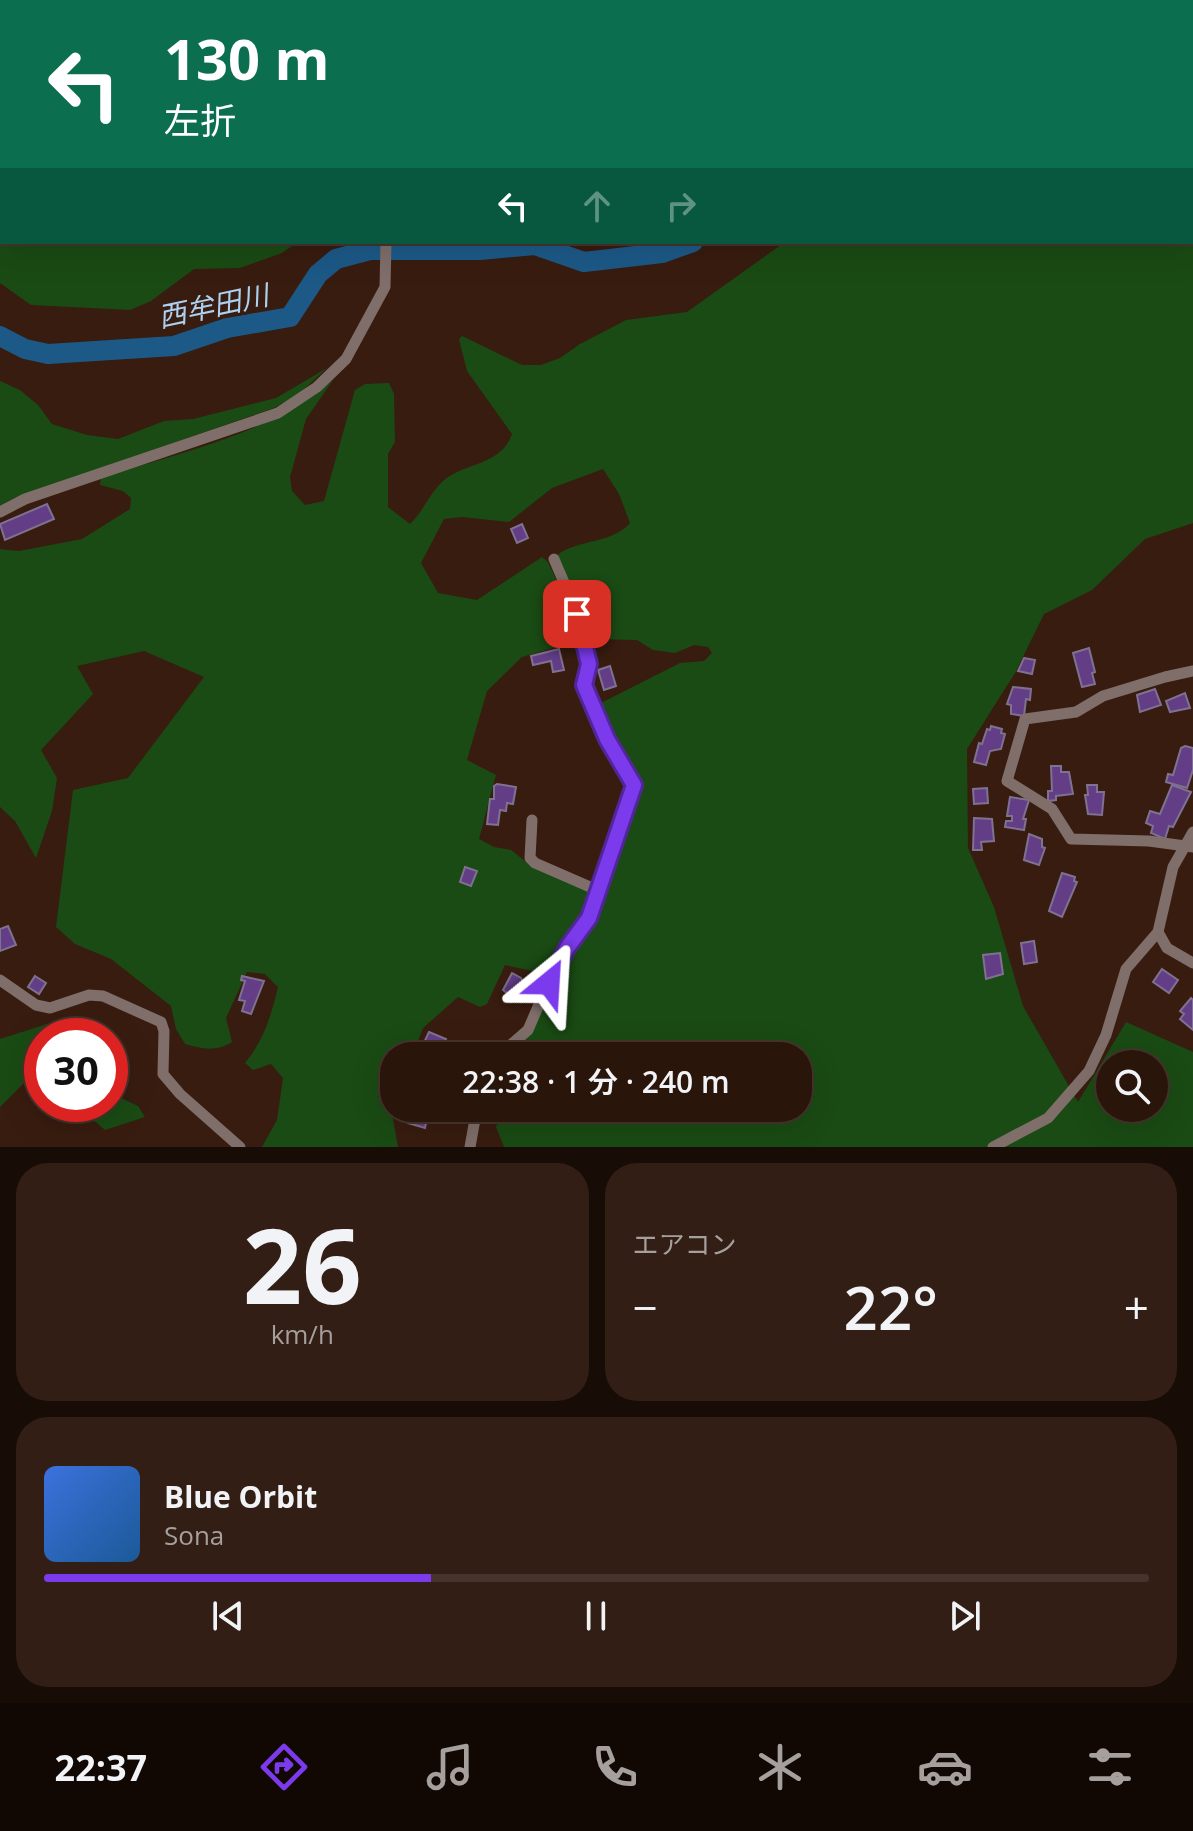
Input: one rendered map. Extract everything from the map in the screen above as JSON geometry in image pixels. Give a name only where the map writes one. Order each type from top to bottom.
[{"type":"street","points":[[0,512],[25,499],[278,413],[317,387],[346,359],[385,287],[386,244]]},
{"type":"street","points":[[514,1042],[528,1030],[556,965],[589,918],[634,785],[607,739],[584,685],[583,680],[590,671],[588,651],[577,614],[554,559]]},
{"type":"street","points":[[1189,847],[1149,841],[1071,839],[1052,809],[1007,781],[1025,719],[1076,712],[1103,696],[1193,671]]},
{"type":"street","points":[[532,820],[530,858],[597,890]]},
{"type":"street","points":[[993,1147],[1048,1118],[1089,1071],[1106,1035],[1126,969],[1158,932],[1173,867],[1189,847],[1193,832]]},
{"type":"street","points":[[1158,932],[1167,948],[1193,963]]},
{"type":"street","points":[[0,980],[36,1005],[50,1008],[89,995],[103,996],[161,1022],[164,1031],[163,1074],[180,1094],[240,1147]]},
{"type":"street","points":[[470,1147],[474,1122]]},
{"type":"green space","points":[[0,244],[295,244],[282,253],[240,268],[194,269],[151,301],[130,310],[31,305],[0,283]]},
{"type":"green space","points":[[782,244],[1193,244],[1193,523],[1145,539],[1092,590],[1044,614],[1015,673],[967,749],[968,848],[994,907],[1023,1006],[1078,1102],[1096,1072],[1096,1122],[1168,1122],[1168,1050],[1109,1050],[1126,1022],[1193,1052],[1193,1147],[504,1147],[496,1127],[498,1122],[812,1122],[812,1042],[514,1042],[591,922],[637,795],[638,784],[598,714],[599,704],[680,663],[704,661],[712,653],[708,647],[694,645],[675,653],[653,650],[637,640],[590,639],[557,555],[575,546],[614,535],[630,523],[619,494],[603,469],[552,488],[509,522],[462,517],[444,519],[421,563],[438,593],[477,600],[542,557],[548,562],[574,618],[567,644],[522,657],[487,691],[467,760],[496,775],[479,839],[494,847],[511,850],[530,865],[592,893],[584,917],[546,974],[505,965],[487,1004],[480,1007],[458,997],[423,1028],[418,1042],[380,1042],[380,1122],[393,1122],[398,1147],[262,1147],[277,1120],[283,1078],[271,1064],[253,1070],[245,1063],[266,1027],[278,987],[265,974],[247,972],[226,1018],[232,1042],[215,1048],[191,1046],[185,1044],[176,1029],[171,1006],[111,959],[75,944],[56,927],[73,790],[128,778],[204,677],[144,651],[77,666],[93,694],[41,750],[57,778],[52,811],[36,858],[15,821],[0,807],[0,549],[19,551],[82,539],[130,509],[131,498],[123,491],[100,485],[101,478],[252,428],[308,399],[333,380],[306,419],[290,477],[292,491],[305,505],[324,501],[355,390],[365,384],[389,383],[394,394],[395,442],[388,454],[388,507],[410,524],[441,483],[449,476],[499,453],[512,434],[467,371],[459,339],[462,336],[522,365],[541,365],[560,358],[626,320],[687,312]]},
{"type":"green space","points":[[327,368],[299,394],[274,408],[14,498],[0,506],[0,381],[20,390],[38,405],[52,424],[87,435],[118,439],[164,421],[193,419],[276,398]]},
{"type":"green space","points":[[24,1031],[24,1083],[0,1107],[0,1039]]},
{"type":"green space","points":[[128,1101],[138,1106],[145,1117],[105,1130],[96,1122],[128,1122]]},
{"type":"building","points":[[47,504],[54,519],[5,540],[0,524]]},
{"type":"building","points":[[522,524],[528,538],[517,543],[511,529]]},
{"type":"building","points":[[1089,648],[1095,684],[1082,687],[1073,653]]},
{"type":"building","points":[[559,649],[564,670],[553,672],[551,661],[533,665],[531,656]]},
{"type":"building","points":[[1024,658],[1035,660],[1032,674],[1018,671]]},
{"type":"building","points":[[610,666],[616,686],[604,690],[598,670]]},
{"type":"building","points":[[1013,687],[1031,689],[1024,716],[1011,714],[1011,705],[1007,704]]},
{"type":"building","points":[[1155,689],[1161,705],[1140,712],[1137,695]]},
{"type":"building","points":[[1185,693],[1190,708],[1170,712],[1166,701]]},
{"type":"building","points":[[991,726],[1002,729],[1001,733],[1005,734],[1001,749],[990,751],[986,765],[974,762],[979,743],[982,744]]},
{"type":"building","points":[[1181,748],[1193,748],[1193,770],[1187,788],[1166,782],[1168,774],[1173,775]]},
{"type":"building","points":[[1051,766],[1061,766],[1061,772],[1069,772],[1073,794],[1056,796],[1056,800],[1048,801],[1048,791],[1052,791]]},
{"type":"building","points":[[1087,785],[1097,785],[1097,792],[1104,792],[1102,815],[1088,814]]},
{"type":"building","points":[[1172,785],[1191,792],[1173,827],[1169,826],[1165,839],[1151,833],[1153,826],[1146,823],[1150,811],[1160,814]]},
{"type":"building","points":[[494,786],[516,787],[513,804],[507,803],[506,811],[500,810],[498,825],[487,824],[490,799],[494,799]]},
{"type":"building","points":[[987,788],[988,803],[974,804],[973,789]]},
{"type":"building","points":[[1010,797],[1029,800],[1023,819],[1026,819],[1024,830],[1005,827],[1006,821],[1012,821],[1012,816],[1007,816]]},
{"type":"building","points":[[974,818],[992,819],[994,841],[981,842],[982,850],[973,850]]},
{"type":"building","points":[[1029,834],[1042,839],[1042,847],[1045,848],[1039,865],[1024,860]]},
{"type":"building","points":[[465,867],[477,871],[471,886],[460,882]]},
{"type":"building","points":[[1062,873],[1075,877],[1074,881],[1077,882],[1062,917],[1049,911]]},
{"type":"building","points":[[8,926],[16,945],[0,951],[0,929]]},
{"type":"building","points":[[1034,941],[1037,962],[1024,964],[1021,943]]},
{"type":"building","points":[[1000,953],[1003,974],[986,979],[983,955]]},
{"type":"building","points":[[1162,969],[1178,980],[1169,993],[1153,982]]},
{"type":"building","points":[[512,973],[523,982],[512,997],[503,990]]},
{"type":"building","points":[[35,976],[46,983],[39,994],[28,987]]},
{"type":"building","points":[[242,976],[264,981],[251,1014],[242,1011],[245,1001],[239,1000],[245,981],[241,980]]},
{"type":"building","points":[[1191,998],[1193,1030],[1180,1019],[1184,1014],[1180,1011]]},
{"type":"building","points":[[429,1032],[446,1039],[445,1042],[424,1042]]},
{"type":"building","points":[[408,1122],[426,1122],[425,1128]]},
{"type":"waterway","name":"西牟田川","points":[[0,336],[25,349],[48,354],[174,346],[227,328],[290,317],[318,274],[336,259],[370,250],[480,250],[535,245],[584,262],[662,253],[687,244]]},
{"type":"route","points":[[549,983],[556,965],[589,918],[634,785],[607,739],[584,685],[583,680],[590,671],[588,651],[577,614]]}]
